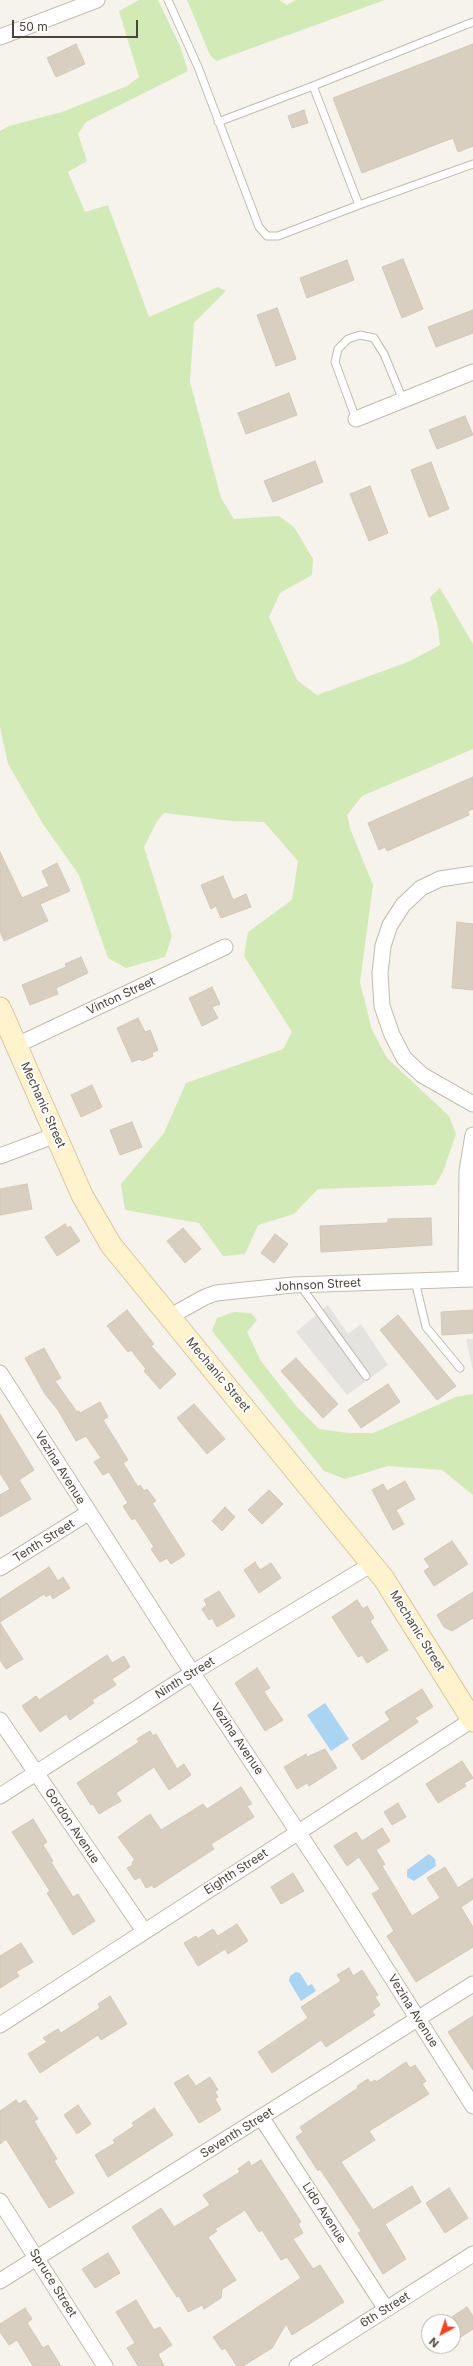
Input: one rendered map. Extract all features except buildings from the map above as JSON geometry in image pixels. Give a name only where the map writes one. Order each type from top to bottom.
[{"type":"main road","name":"Mechanic Street","points":[[0,1008],[82,1194],[107,1239],[372,1564],[466,1694],[473,1720]]},
{"type":"street","points":[[0,37],[97,0]]},
{"type":"street","points":[[356,419],[473,372]]},
{"type":"street","points":[[473,874],[440,879],[421,888],[403,905],[390,925],[383,946],[380,973],[382,1006],[392,1035],[404,1058],[422,1075],[473,1104]]},
{"type":"street","name":"Vinton Street","points":[[17,1045],[225,947]]},
{"type":"street","points":[[0,1156],[56,1135]]},
{"type":"street","points":[[470,1279],[467,1171],[473,1135]]},
{"type":"street","name":"Johnson Street","points":[[169,1316],[205,1297],[216,1293],[300,1285],[470,1279]]},
{"type":"street","name":"Vezina Avenue","points":[[0,1373],[88,1513],[298,1832],[419,2019],[473,2106]]},
{"type":"street","name":"Tenth Street","points":[[0,1568],[88,1513]]},
{"type":"street","name":"Ninth Street","points":[[0,1796],[192,1673],[372,1564]]},
{"type":"street","name":"Gordon Avenue","points":[[0,1720],[144,1932]]},
{"type":"street","name":"Eighth Street","points":[[0,2025],[473,1720]]},
{"type":"street","name":"Seventh Street","points":[[0,2281],[473,1984]]},
{"type":"street","name":"Lido Avenue","points":[[261,2117],[386,2309]]},
{"type":"street","name":"Spruce Street","points":[[0,2200],[105,2366]]},
{"type":"street","name":"6th Street","points":[[297,2366],[473,2254]]},
{"type":"lane","points":[[168,0],[259,227],[267,236],[278,236],[473,164]]},
{"type":"lane","points":[[218,122],[473,22]]},
{"type":"lane","points":[[313,86],[359,205]]},
{"type":"lane","points":[[356,419],[335,362],[338,349],[348,339],[360,335],[374,338],[384,354],[403,400]]},
{"type":"lane","points":[[415,1281],[426,1327],[460,1368]]},
{"type":"lane","points":[[300,1285],[366,1376]]},
{"type":"green space","points":[[139,0],[158,0],[180,46],[188,71],[86,122],[78,134],[87,161],[68,172],[85,212],[108,205],[149,317],[218,287],[226,291],[194,323],[190,382],[221,498],[234,519],[279,516],[294,527],[313,559],[312,575],[280,593],[269,617],[297,680],[317,695],[408,662],[440,645],[438,627],[430,597],[440,588],[473,644],[473,749],[362,796],[347,815],[351,831],[373,885],[360,982],[372,1030],[387,1058],[449,1116],[456,1134],[443,1172],[435,1185],[318,1189],[294,1214],[258,1225],[245,1254],[223,1256],[199,1223],[125,1210],[121,1184],[164,1133],[186,1083],[283,1049],[292,1032],[244,956],[248,932],[292,900],[298,861],[264,822],[232,821],[164,813],[157,821],[144,847],[172,936],[165,957],[126,968],[108,958],[79,875],[43,824],[8,764],[0,727],[0,131],[9,126],[62,112],[127,86],[139,77],[119,11]]},
{"type":"green space","points":[[187,0],[279,0],[287,5],[296,0],[385,0],[216,61],[210,55]]},
{"type":"green space","points":[[234,1312],[251,1313],[257,1320],[247,1332],[261,1361],[296,1406],[319,1429],[348,1433],[373,1433],[456,1397],[473,1394],[473,1495],[442,1470],[388,1466],[345,1479],[324,1471],[212,1331],[217,1318]]},
{"type":"shaded area","points":[[328,1305],[348,1334],[361,1324],[388,1365],[347,1395],[296,1332]]},
{"type":"shaded area","points":[[466,1339],[473,1339],[473,1371]]},
{"type":"water","points":[[325,1703],[349,1739],[331,1751],[307,1715]]},
{"type":"water","points":[[429,1854],[435,1859],[436,1866],[414,1881],[407,1877],[407,1870]]},
{"type":"water","points":[[296,1972],[300,1973],[308,1986],[312,1984],[316,1991],[301,2001],[289,1981],[290,1976]]}]
